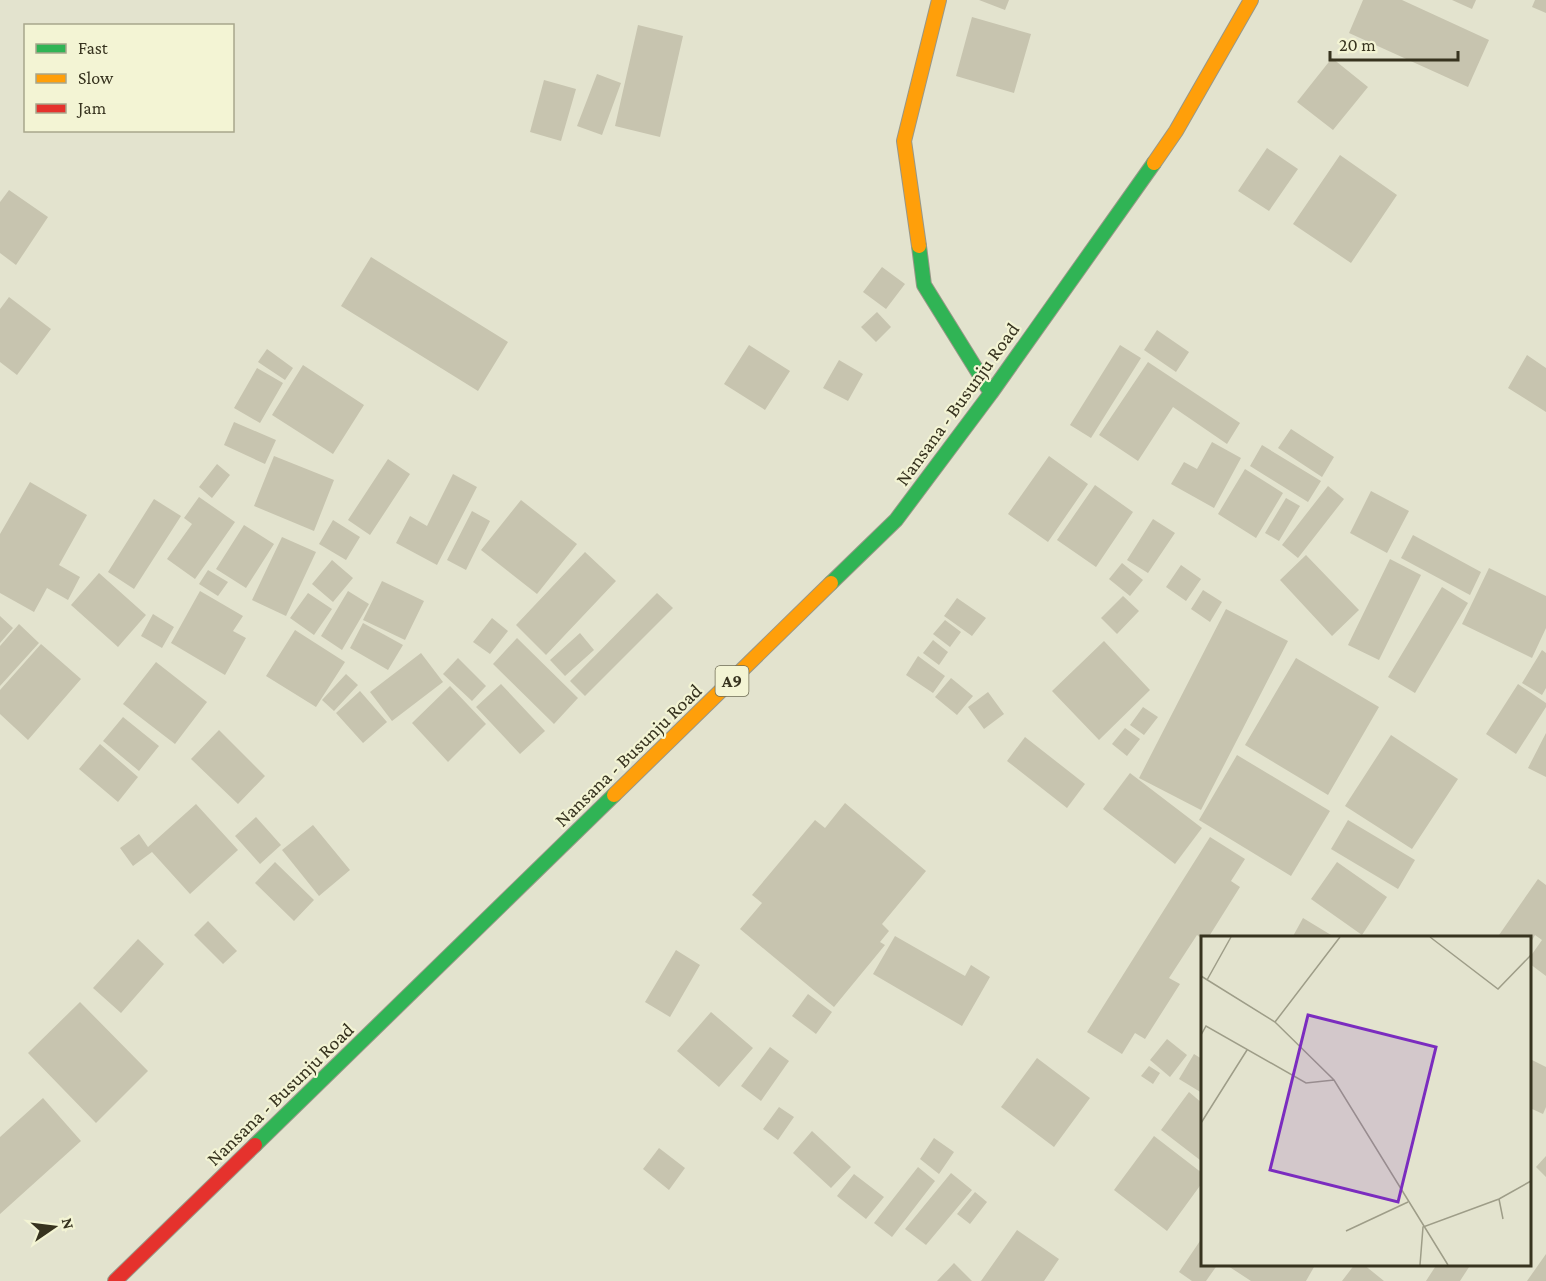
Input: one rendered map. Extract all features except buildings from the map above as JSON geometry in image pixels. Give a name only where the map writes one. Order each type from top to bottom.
[{"type":"main road","points":[[939,0],[904,141],[924,285],[991,393]]},
{"type":"main road","name":"Nansana - Busunju Road","points":[[115,1281],[896,520],[991,393],[1176,131],[1251,0]]},
{"type":"traffic: fast","points":[[831,583],[896,520],[991,393],[1154,163]]},
{"type":"traffic: fast","points":[[919,246],[924,285],[991,393]]},
{"type":"traffic: fast","points":[[255,1145],[614,795]]},
{"type":"traffic: slow","points":[[919,246],[904,141],[939,0]]},
{"type":"traffic: slow","points":[[1154,163],[1176,131],[1251,0]]},
{"type":"traffic: slow","points":[[614,795],[831,583]]},
{"type":"traffic: jam","points":[[115,1281],[255,1145]]}]
